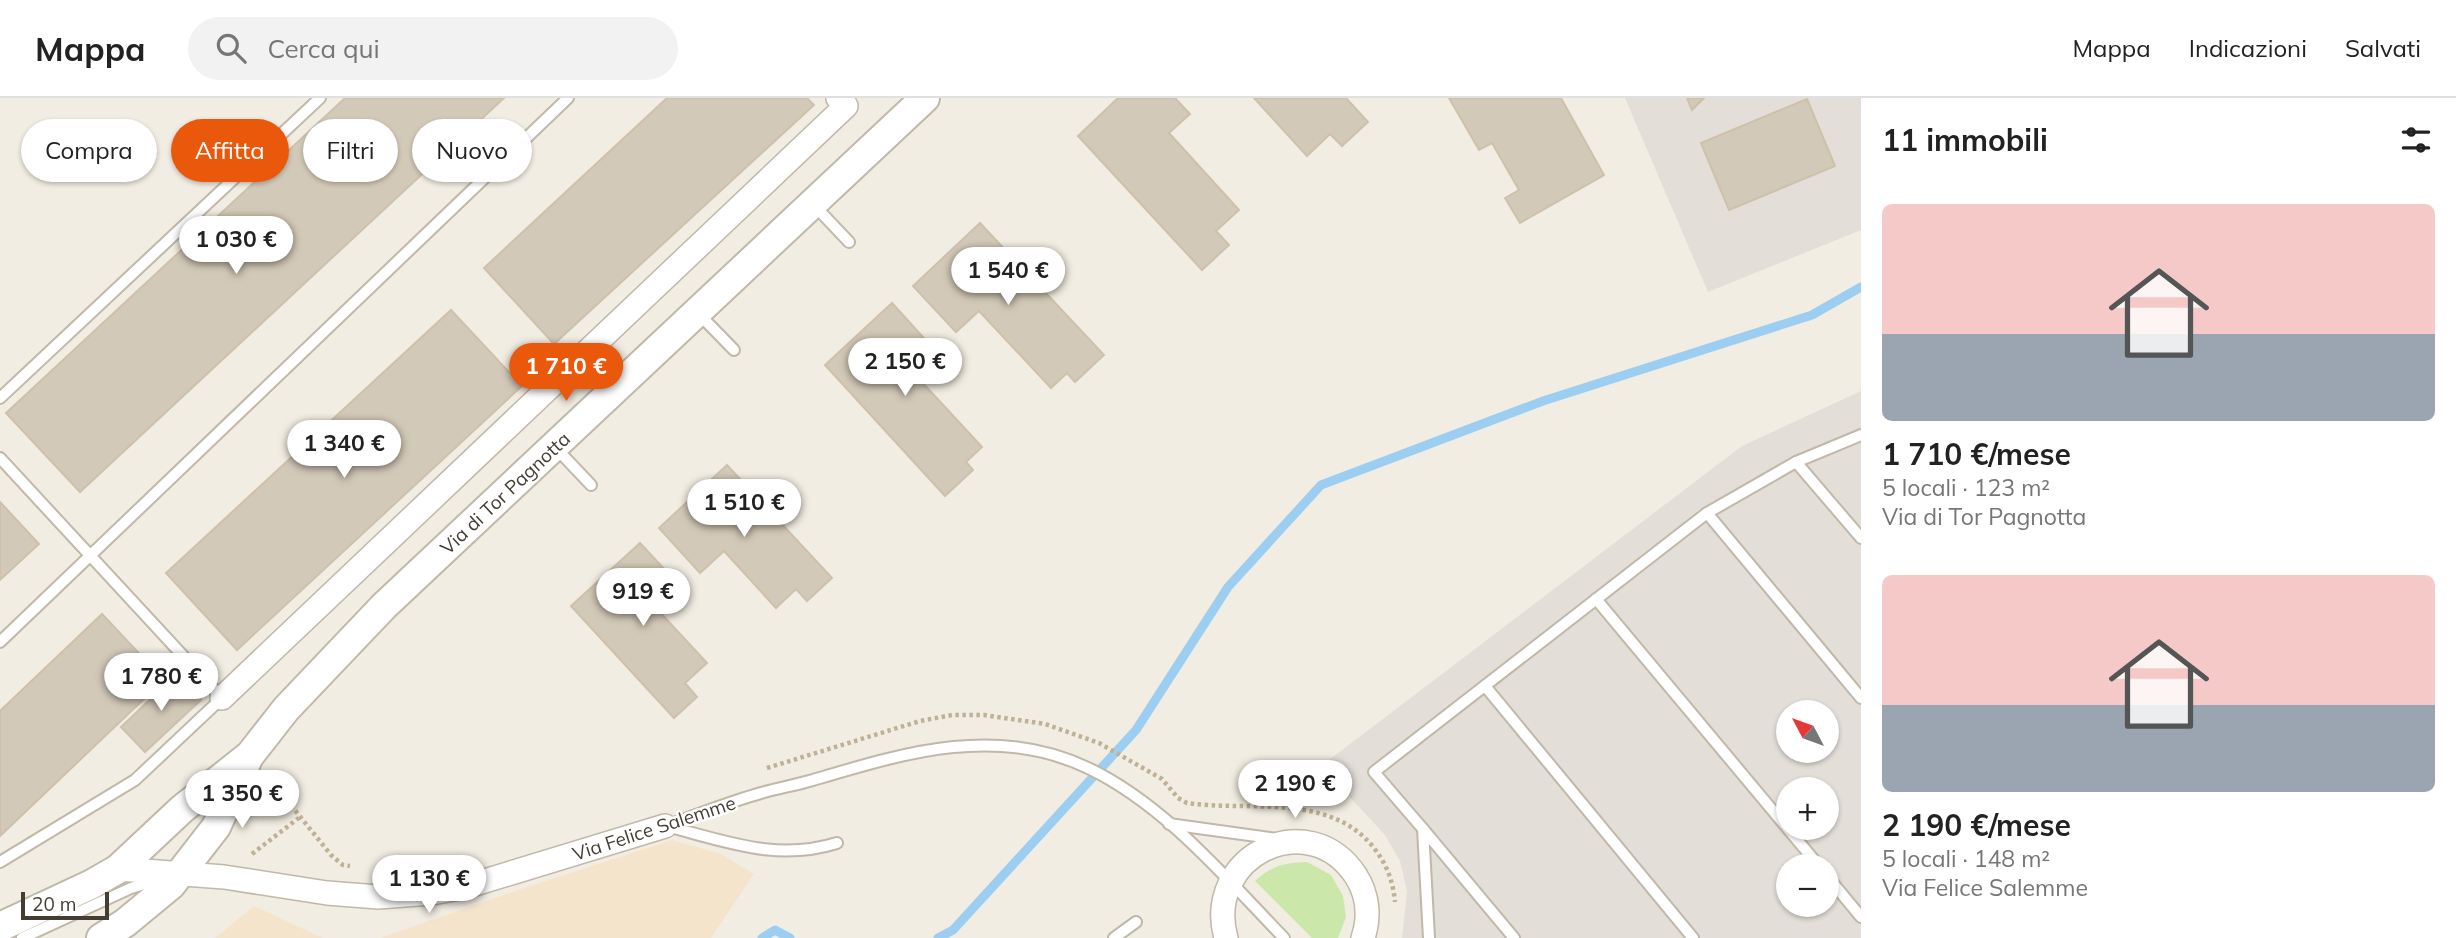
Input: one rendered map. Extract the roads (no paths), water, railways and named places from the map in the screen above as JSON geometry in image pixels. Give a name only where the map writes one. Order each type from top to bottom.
[{"type":"street","name":"Via di Tor Pagnotta","points":[[0,928],[118,869],[182,809],[250,755],[294,701],[384,606],[925,98]]},
{"type":"street","points":[[222,698],[846,101]]},
{"type":"street","name":"Via di Tor Pagnotta","points":[[101,938],[154,901],[181,873],[216,827],[250,755]]},
{"type":"street","name":"Via Felice Salemme","points":[[118,869],[224,877],[327,893],[378,897],[432,893],[465,887],[665,825]]},
{"type":"street","points":[[1226,938],[1222,911],[1230,882],[1243,864],[1265,848],[1302,843],[1332,852],[1348,865],[1358,879],[1367,907],[1363,938]]},
{"type":"lane","points":[[0,398],[320,98]]},
{"type":"lane","points":[[0,642],[568,98]]},
{"type":"lane","points":[[813,204],[849,242]]},
{"type":"lane","points":[[697,312],[734,351]]},
{"type":"lane","points":[[1514,938],[1374,772],[1707,513],[1796,462],[1861,435]]},
{"type":"lane","points":[[554,446],[591,485]]},
{"type":"lane","points":[[0,458],[222,698],[135,780],[0,862]]},
{"type":"lane","points":[[1796,462],[1861,538]]},
{"type":"lane","points":[[1707,513],[1861,698]]},
{"type":"lane","points":[[1596,600],[1809,854]]},
{"type":"lane","points":[[1485,686],[1693,938]]},
{"type":"lane","name":"Via Felice Salemme","points":[[665,825],[759,793],[810,781],[856,766],[944,747],[992,746],[1035,750],[1062,758],[1110,780],[1151,808],[1230,882],[1284,938]]},
{"type":"lane","points":[[1169,824],[1302,843]]},
{"type":"lane","points":[[665,825],[776,852],[799,852],[837,843]]},
{"type":"lane","points":[[1423,829],[1429,938]]},
{"type":"lane","name":"Via di Tor Pagnotta","points":[[88,909],[118,869]]},
{"type":"lane","name":"Via di Tor Pagnotta","points":[[22,938],[131,888],[181,873]]},
{"type":"lane","points":[[1839,890],[1861,917]]},
{"type":"lane","points":[[1114,938],[1136,922]]},
{"type":"waterway","points":[[938,938],[953,930],[1136,730],[1228,587],[1321,485],[1543,401],[1812,315],[1861,287]]},
{"type":"waterway","points":[[762,938],[775,930],[790,938]]}]
